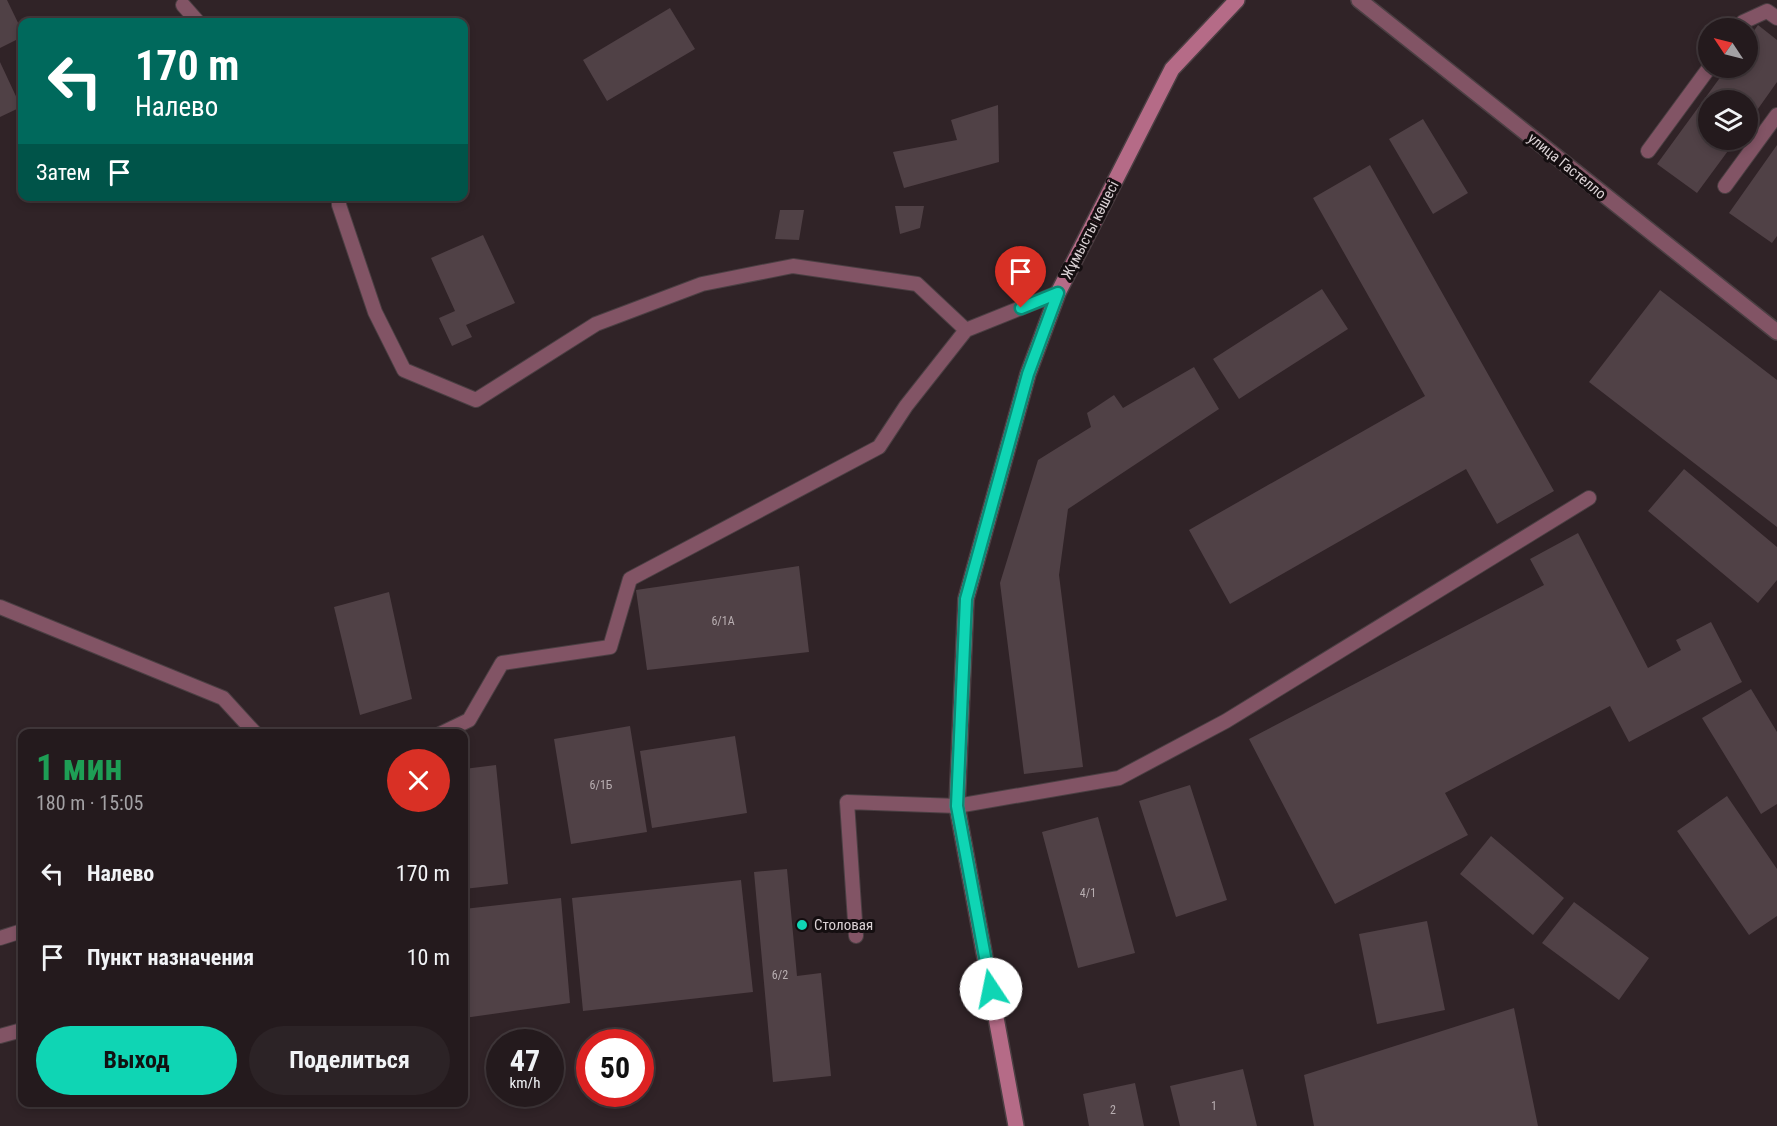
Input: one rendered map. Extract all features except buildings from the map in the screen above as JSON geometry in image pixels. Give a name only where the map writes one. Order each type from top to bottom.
[{"type":"main road","name":"Жұмысты көшесі","points":[[1016,1126],[957,806],[966,599],[1028,374],[1058,293],[1172,69],[1237,0]]},
{"type":"street","name":"улица Гастелло","points":[[1359,0],[1777,332]]},
{"type":"lane","points":[[183,5],[194,18]]},
{"type":"lane","points":[[1752,18],[1767,11],[1777,18]]},
{"type":"lane","points":[[1648,151],[1702,78]]},
{"type":"lane","points":[[1725,186],[1777,115]]},
{"type":"lane","points":[[339,201],[375,312],[404,370],[476,400],[596,324],[702,284],[793,266],[917,284],[966,330]]},
{"type":"lane","points":[[451,729],[469,720],[502,663],[610,647],[630,579],[879,447],[906,406],[966,330],[1058,293]]},
{"type":"lane","points":[[856,936],[847,802],[957,806],[1119,778],[1226,721],[1589,498]]},
{"type":"lane","points":[[0,607],[223,698],[251,729]]},
{"type":"lane","points":[[0,938],[18,932]]},
{"type":"lane","points":[[0,1036],[18,1031]]},
{"type":"place","name":"Столовая","points":[[802,925]]},
{"type":"route","points":[[991,989],[957,806],[966,599],[1028,374],[1058,293],[1021,308]]}]
